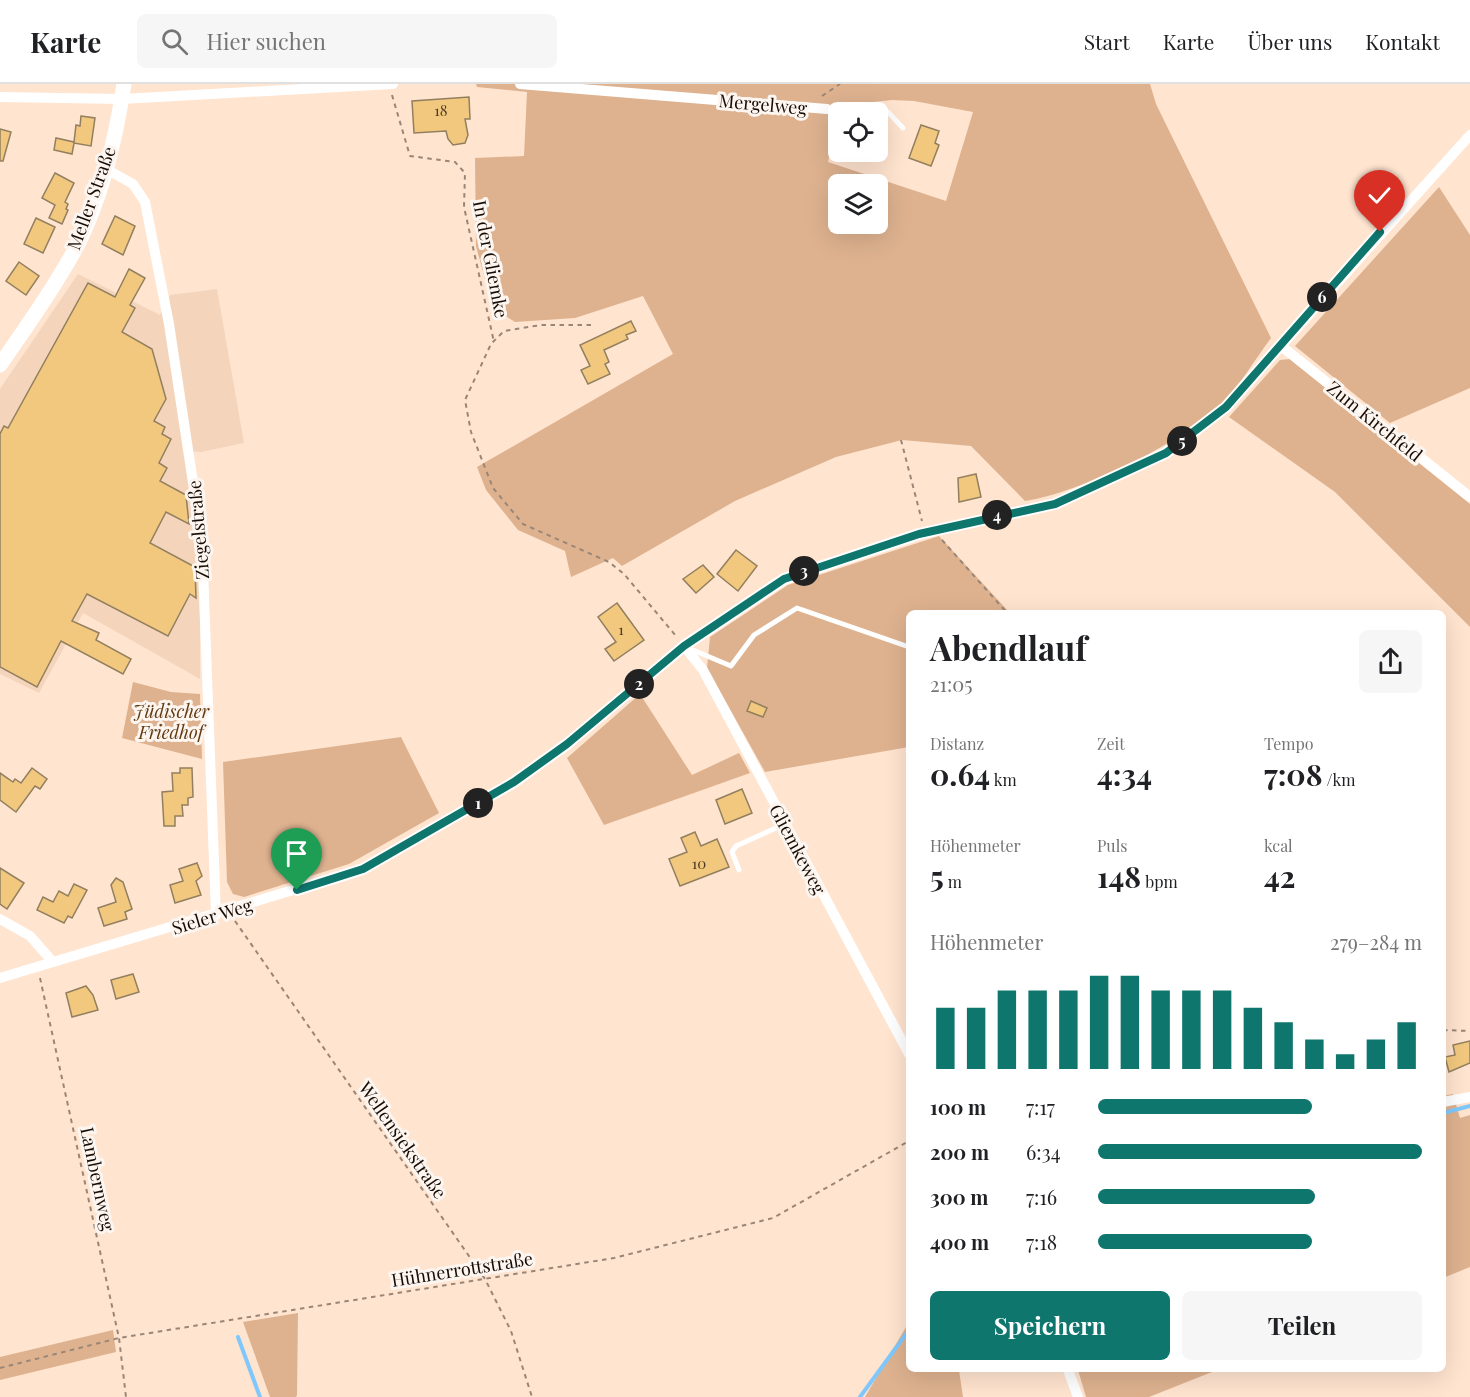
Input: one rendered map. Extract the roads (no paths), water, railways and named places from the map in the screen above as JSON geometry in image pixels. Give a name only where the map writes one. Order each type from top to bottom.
[{"type":"main road","name":"Meller Straße","points":[[0,365],[43,304],[78,244],[106,169],[123,92]]},
{"type":"street","points":[[0,97],[393,84]]},
{"type":"street","name":"Mergelweg","points":[[520,84],[826,109]]},
{"type":"street","name":"Sieler Weg","points":[[0,978],[231,911],[363,869],[514,782],[567,744],[684,646],[784,579],[929,531],[1055,504],[1166,453],[1226,407],[1470,135]]},
{"type":"street","name":"Ziegelstraße","points":[[106,169],[133,184],[145,202],[193,472],[202,542],[216,915]]},
{"type":"street","name":"Zum Kirchfeld","points":[[1280,345],[1470,497]]},
{"type":"street","name":"Gliemkeweg","points":[[684,646],[703,670],[906,1048]]},
{"type":"street","points":[[0,919],[30,936],[53,962]]},
{"type":"street","points":[[1446,1101],[1470,1097]]},
{"type":"street","points":[[1069,1372],[1078,1397]]},
{"type":"lane","points":[[826,109],[879,109],[888,112],[903,128]]},
{"type":"lane","points":[[684,646],[731,666],[754,635],[797,608],[906,646]]},
{"type":"lane","points":[[739,870],[732,852],[736,846],[785,824]]},
{"type":"waterway","points":[[1446,1112],[1470,1106]]},
{"type":"waterway","points":[[860,1397],[906,1334]]},
{"type":"waterway","points":[[238,1337],[260,1397]]},
{"type":"park label","name":"Jüdischer Friedhof","points":[[171,721]]}]
